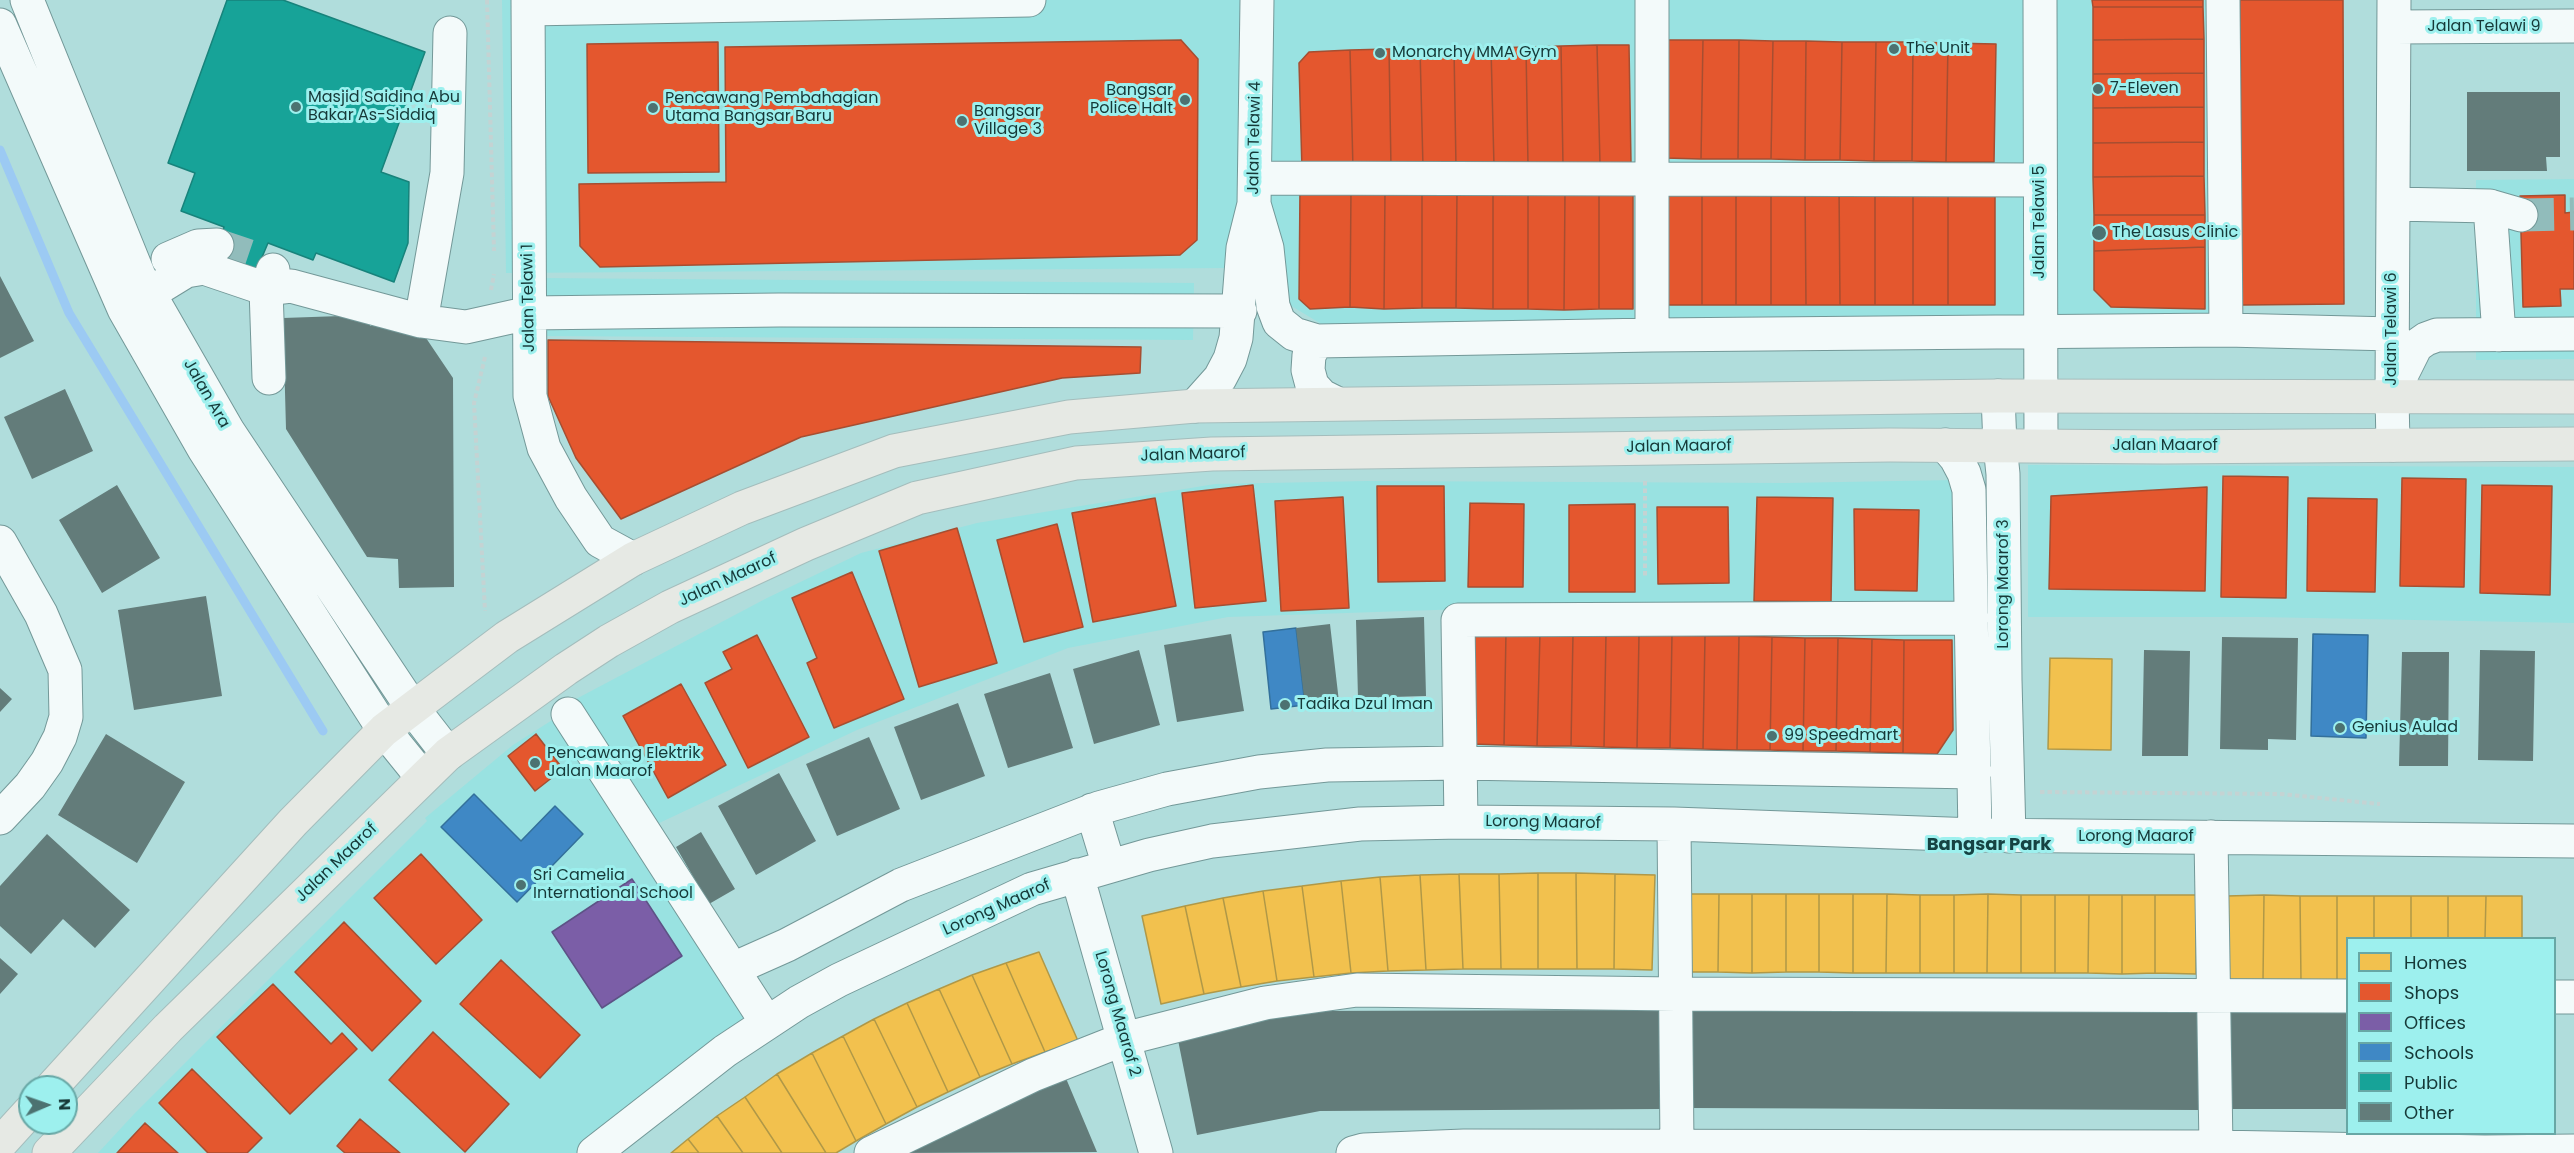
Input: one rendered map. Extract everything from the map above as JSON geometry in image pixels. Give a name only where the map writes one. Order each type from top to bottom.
[{"type":"main road","points":[[63,1075],[293,822],[384,730],[507,637],[633,559],[742,508],[894,451],[1069,417],[1195,406],[1998,396],[2574,397]]},
{"type":"main road","name":"Jalan Maarof","points":[[49,1153],[168,1028],[448,754],[609,641],[670,607],[806,544],[916,498],[1076,463],[1212,454],[1945,445],[2574,444]]},
{"type":"main road","points":[[0,1144],[18,1124]]},
{"type":"street","name":"Jalan Ara","points":[[27,0],[131,292],[228,432],[413,709],[448,754]]},
{"type":"street","points":[[528,5],[1029,0]]},
{"type":"street","name":"Jalan Telawi 4","points":[[1195,406],[1220,378],[1230,359],[1236,338],[1240,311],[1243,248],[1255,191],[1257,0]]},
{"type":"street","points":[[1652,0],[1652,335]]},
{"type":"street","name":"Jalan Telawi 5","points":[[2040,0],[2041,445]]},
{"type":"street","points":[[2223,0],[2226,330]]},
{"type":"street","name":"Jalan Telawi 1","points":[[528,5],[530,396],[544,448],[571,498],[600,541],[633,559]]},
{"type":"street","name":"Jalan Telawi 9","points":[[2394,14],[2574,26]]},
{"type":"street","name":"Jalan Telawi 6","points":[[2393,445],[2394,14]]},
{"type":"street","name":"Jalan Ara","points":[[0,25],[131,292],[204,449],[384,730],[422,777]]},
{"type":"street","points":[[421,321],[447,173],[450,33]]},
{"type":"street","points":[[2040,180],[1652,179],[1255,191],[1267,248],[1274,306],[1279,322],[1294,334],[1317,341],[1652,335],[2226,330],[2393,334]]},
{"type":"street","points":[[2393,208],[2490,206],[2521,215]]},
{"type":"street","points":[[2490,206],[2499,334]]},
{"type":"street","name":"Jalan Telawi 6","points":[[2393,208],[2406,252],[2415,321],[2422,328],[2437,335]]},
{"type":"street","points":[[131,292],[179,253],[198,246],[217,245]]},
{"type":"street","points":[[131,292],[186,271],[204,268],[274,275],[421,321],[466,327],[529,313],[780,310],[1240,311]]},
{"type":"street","points":[[269,378],[274,275]]},
{"type":"street","points":[[2392,396],[2416,346],[2437,335],[2574,334]]},
{"type":"street","points":[[1317,341],[1309,355],[1308,370],[1312,384],[1322,396],[1336,403]]},
{"type":"street","name":"Lorong Maarof 3","points":[[1991,772],[2003,474],[1998,396]]},
{"type":"street","name":"Lorong Maarof 3","points":[[1945,445],[1956,458],[1964,473],[1969,490],[1972,618],[1991,772]]},
{"type":"street","points":[[0,544],[41,614],[66,670],[66,717],[60,737],[47,762],[30,786],[0,818]]},
{"type":"street","points":[[1461,822],[1458,620],[1972,618]]},
{"type":"street","points":[[568,714],[767,1023]]},
{"type":"street","points":[[734,969],[787,945],[901,885],[1092,810],[1167,789],[1259,772],[1327,765],[1460,764],[1991,772]]},
{"type":"street","points":[[1976,835],[1991,772]]},
{"type":"street","points":[[1991,772],[2009,836]]},
{"type":"street","points":[[1092,810],[1109,866]]},
{"type":"street","name":"Lorong Maarof","points":[[594,1153],[725,1051],[839,980],[1032,889],[1109,866],[1212,841],[1311,828],[1461,822],[1674,824],[2009,836],[2574,840]]},
{"type":"street","points":[[1674,824],[1677,1148]]},
{"type":"street","points":[[2211,837],[2216,1147]]},
{"type":"street","name":"Lorong Maarof 2","points":[[1077,875],[1156,1153]]},
{"type":"street","points":[[871,1153],[1033,1075],[1124,1039],[1265,1003],[1357,990],[1676,994],[2346,996]]},
{"type":"street","points":[[2556,997],[2574,997]]},
{"type":"street","points":[[1353,1153],[1364,1150],[1677,1148],[1899,1151],[2216,1147],[2485,1153],[2574,1151]]},
{"type":"path","points":[[1645,477],[1645,576]]},
{"type":"shaded area","points":[[502,0],[2232,0],[2241,320],[1323,325],[1228,268],[506,273]]},
{"type":"shaded area","points":[[2574,179],[2574,359],[2476,360],[2476,180]]},
{"type":"shaded area","points":[[538,278],[1194,283],[1193,340],[538,336]]},
{"type":"shaded area","points":[[2028,465],[2574,467],[2574,623],[2258,617],[2028,617]]},
{"type":"shaded area","points":[[1954,480],[1962,762],[1467,757],[1465,609],[1228,617],[1068,648],[857,730],[655,825],[576,699],[767,598],[861,553],[977,523],[1215,484],[1369,481],[1786,483]]},
{"type":"shaded area","points":[[557,717],[750,1017],[621,1114],[578,1153],[98,1153],[135,1113],[427,821],[425,818],[513,745]]},
{"type":"building: Homes","points":[[2050,658],[2112,659],[2111,750],[2048,749]]},
{"type":"building: Homes","points":[[1538,873],[1576,873],[1577,969],[1538,969]]},
{"type":"building: Homes","points":[[1538,873],[1538,969],[1501,969],[1499,874]]},
{"type":"building: Homes","points":[[1576,873],[1615,874],[1614,969],[1577,969]]},
{"type":"building: Homes","points":[[1459,874],[1499,874],[1501,969],[1463,969]]},
{"type":"building: Homes","points":[[1459,874],[1463,969],[1426,970],[1420,875]]},
{"type":"building: Homes","points":[[1615,874],[1655,875],[1652,970],[1614,969]]},
{"type":"building: Homes","points":[[1420,875],[1426,970],[1388,971],[1380,877]]},
{"type":"building: Homes","points":[[1380,877],[1388,971],[1351,973],[1341,881]]},
{"type":"building: Homes","points":[[1341,881],[1351,973],[1314,977],[1302,886]]},
{"type":"building: Homes","points":[[1302,886],[1314,977],[1277,981],[1263,891]]},
{"type":"building: Homes","points":[[1263,891],[1277,981],[1241,987],[1223,898]]},
{"type":"building: Homes","points":[[1685,894],[1719,894],[1718,972],[1685,972]]},
{"type":"building: Homes","points":[[1719,894],[1752,894],[1752,973],[1718,972]]},
{"type":"building: Homes","points":[[1752,894],[1786,894],[1786,972],[1752,973]]},
{"type":"building: Homes","points":[[1786,894],[1819,894],[1819,972],[1786,972]]},
{"type":"building: Homes","points":[[1819,894],[1853,894],[1853,973],[1819,972]]},
{"type":"building: Homes","points":[[1853,894],[1887,894],[1886,973],[1853,973]]},
{"type":"building: Homes","points":[[1887,894],[1920,895],[1920,973],[1886,973]]},
{"type":"building: Homes","points":[[1988,894],[2021,895],[2021,973],[1987,973]]},
{"type":"building: Homes","points":[[1988,894],[1987,973],[1954,973],[1954,895]]},
{"type":"building: Homes","points":[[1920,895],[1954,895],[1954,973],[1920,973]]},
{"type":"building: Homes","points":[[2021,895],[2055,895],[2055,973],[2021,973]]},
{"type":"building: Homes","points":[[2055,895],[2089,895],[2088,973],[2055,973]]},
{"type":"building: Homes","points":[[2089,895],[2122,895],[2122,974],[2088,973]]},
{"type":"building: Homes","points":[[2122,895],[2155,895],[2155,973],[2122,974]]},
{"type":"building: Homes","points":[[2155,895],[2196,895],[2196,974],[2155,973]]},
{"type":"building: Homes","points":[[2264,895],[2300,896],[2301,982],[2263,981]]},
{"type":"building: Homes","points":[[2264,895],[2263,981],[2226,982],[2227,896]]},
{"type":"building: Homes","points":[[2300,896],[2337,896],[2337,981],[2301,982]]},
{"type":"building: Homes","points":[[2337,896],[2374,896],[2374,937],[2346,937],[2346,982],[2337,981]]},
{"type":"building: Homes","points":[[2374,896],[2411,896],[2411,937],[2374,937]]},
{"type":"building: Homes","points":[[2411,896],[2448,896],[2448,937],[2411,937]]},
{"type":"building: Homes","points":[[2448,896],[2486,896],[2485,937],[2448,937]]},
{"type":"building: Homes","points":[[2486,896],[2522,896],[2522,937],[2485,937]]},
{"type":"building: Homes","points":[[1223,898],[1241,987],[1204,994],[1185,906]]},
{"type":"building: Homes","points":[[1185,906],[1204,994],[1161,1004],[1142,916]]},
{"type":"building: Homes","points":[[1039,952],[1078,1041],[1045,1052],[1006,963]]},
{"type":"building: Homes","points":[[1006,963],[1045,1052],[1012,1064],[972,975]]},
{"type":"building: Homes","points":[[972,975],[1012,1064],[980,1077],[939,989]]},
{"type":"building: Homes","points":[[939,989],[980,1077],[948,1092],[907,1003]]},
{"type":"building: Homes","points":[[907,1003],[948,1092],[917,1107],[874,1019]]},
{"type":"building: Homes","points":[[874,1019],[917,1107],[886,1124],[843,1036]]},
{"type":"building: Homes","points":[[843,1036],[886,1124],[856,1141],[812,1053]]},
{"type":"building: Homes","points":[[812,1053],[856,1141],[836,1153],[826,1153],[777,1074]]},
{"type":"building: Homes","points":[[777,1074],[826,1153],[782,1153],[745,1097]]},
{"type":"building: Homes","points":[[745,1097],[782,1153],[743,1153],[717,1116]]},
{"type":"building: Homes","points":[[717,1116],[743,1153],[699,1153],[688,1139]]},
{"type":"building: Homes","points":[[688,1139],[699,1153],[671,1153]]},
{"type":"building: Shops","points":[[2092,0],[2203,0],[2203,7],[2093,7]]},
{"type":"building: Shops","points":[[2240,0],[2343,0],[2344,304],[2242,305]]},
{"type":"building: Shops","points":[[2093,7],[2203,7],[2204,39],[2093,40]]},
{"type":"building: Shops","points":[[2204,39],[2204,73],[2093,74],[2093,40]]},
{"type":"building: Shops","name":"Bangsar Village 3","points":[[1181,40],[1198,59],[1197,240],[1180,255],[600,267],[580,246],[579,184],[726,182],[725,47]]},
{"type":"building: Shops","points":[[1666,40],[1703,40],[1701,159],[1665,158]]},
{"type":"building: Shops","points":[[1703,40],[1739,40],[1738,159],[1701,159]]},
{"type":"building: Shops","points":[[1739,40],[1773,41],[1771,159],[1738,159]]},
{"type":"building: Shops","points":[[1773,41],[1806,41],[1805,160],[1771,159]]},
{"type":"building: Shops","points":[[1806,41],[1842,42],[1840,160],[1805,160]]},
{"type":"building: Shops","name":"Pencawang Pembahagian Utama Bangsar Baru","points":[[718,42],[719,172],[588,173],[587,44]]},
{"type":"building: Shops","points":[[1842,42],[1876,42],[1874,161],[1840,160]]},
{"type":"building: Shops","points":[[1876,42],[1913,42],[1912,161],[1874,161]]},
{"type":"building: Shops","points":[[1913,42],[1948,43],[1946,162],[1912,161]]},
{"type":"building: Shops","points":[[1948,43],[1996,44],[1994,162],[1946,162]]},
{"type":"building: Shops","points":[[1597,45],[1629,45],[1631,163],[1600,164]]},
{"type":"building: Shops","points":[[1597,45],[1600,164],[1563,165],[1561,46]]},
{"type":"building: Shops","points":[[1561,46],[1563,165],[1528,165],[1526,47]]},
{"type":"building: Shops","points":[[1526,47],[1528,165],[1494,166],[1491,48]]},
{"type":"building: Shops","points":[[1454,48],[1456,167],[1423,167],[1420,49]]},
{"type":"building: Shops","points":[[1454,48],[1491,48],[1494,166],[1456,167]]},
{"type":"building: Shops","points":[[1389,49],[1391,168],[1353,169],[1350,50]]},
{"type":"building: Shops","points":[[1389,49],[1420,49],[1423,167],[1391,168]]},
{"type":"building: Shops","points":[[1350,50],[1353,169],[1302,170],[1299,63],[1309,52]]},
{"type":"building: Shops","points":[[2204,73],[2204,107],[2093,108],[2093,74]]},
{"type":"building: Shops","points":[[2204,107],[2204,142],[2093,143],[2093,108]]},
{"type":"building: Shops","points":[[2204,142],[2204,176],[2093,177],[2093,143]]},
{"type":"building: Shops","points":[[2204,176],[2205,215],[2094,215],[2093,177]]},
{"type":"building: Shops","points":[[1702,186],[1702,305],[1666,305],[1666,187]]},
{"type":"building: Shops","points":[[1702,186],[1736,186],[1736,305],[1702,305]]},
{"type":"building: Shops","points":[[1736,186],[1771,186],[1771,305],[1736,305]]},
{"type":"building: Shops","points":[[1771,186],[1805,186],[1806,305],[1771,305]]},
{"type":"building: Shops","points":[[1805,186],[1839,186],[1840,305],[1806,305]]},
{"type":"building: Shops","points":[[1839,186],[1875,186],[1875,305],[1840,305]]},
{"type":"building: Shops","points":[[1875,186],[1913,186],[1913,305],[1875,305]]},
{"type":"building: Shops","points":[[1913,186],[1948,186],[1948,305],[1913,305]]},
{"type":"building: Shops","points":[[1948,186],[1995,186],[1995,305],[1948,305]]},
{"type":"building: Shops","points":[[1300,189],[1351,189],[1350,307],[1310,309],[1299,299]]},
{"type":"building: Shops","points":[[1351,189],[1385,190],[1384,309],[1350,307]]},
{"type":"building: Shops","points":[[1422,189],[1457,190],[1456,308],[1422,308]]},
{"type":"building: Shops","points":[[1422,189],[1422,308],[1384,309],[1385,190]]},
{"type":"building: Shops","points":[[1457,190],[1493,190],[1493,309],[1456,308]]},
{"type":"building: Shops","points":[[1493,190],[1528,190],[1528,309],[1493,309]]},
{"type":"building: Shops","points":[[1528,190],[1565,191],[1564,310],[1528,309]]},
{"type":"building: Shops","points":[[1599,190],[1633,190],[1633,309],[1599,309]]},
{"type":"building: Shops","points":[[1599,190],[1599,309],[1564,310],[1565,191]]},
{"type":"building: Shops","points":[[2565,195],[2565,213],[2574,212],[2574,289],[2560,289],[2561,306],[2523,307],[2520,196]]},
{"type":"building: Shops","points":[[2094,215],[2205,215],[2205,247],[2094,251]]},
{"type":"building: Shops","points":[[2205,247],[2205,309],[2111,307],[2094,290],[2094,251]]},
{"type":"building: Shops","points":[[548,340],[1141,347],[1140,373],[1062,378],[801,437],[621,519],[576,458],[548,396]]},
{"type":"building: Shops","points":[[2223,476],[2288,477],[2286,598],[2221,597]]},
{"type":"building: Shops","points":[[2402,478],[2466,479],[2464,587],[2400,586]]},
{"type":"building: Shops","points":[[1253,485],[1266,601],[1195,608],[1182,493]]},
{"type":"building: Shops","points":[[2482,485],[2552,486],[2550,595],[2480,593]]},
{"type":"building: Shops","points":[[1377,486],[1444,486],[1445,581],[1378,582]]},
{"type":"building: Shops","points":[[2207,487],[2205,591],[2049,589],[2051,496]]},
{"type":"building: Shops","points":[[1343,497],[1349,608],[1281,611],[1275,501]]},
{"type":"building: Shops","points":[[1757,497],[1833,498],[1831,602],[1754,601]]},
{"type":"building: Shops","points":[[1155,498],[1176,606],[1093,622],[1072,513]]},
{"type":"building: Shops","points":[[2308,498],[2377,499],[2375,592],[2307,591]]},
{"type":"building: Shops","points":[[1470,503],[1524,504],[1523,587],[1468,587]]},
{"type":"building: Shops","points":[[1635,504],[1635,592],[1569,592],[1569,505]]},
{"type":"building: Shops","points":[[1657,507],[1728,507],[1729,583],[1658,584]]},
{"type":"building: Shops","points":[[1854,509],[1919,510],[1917,591],[1855,590]]},
{"type":"building: Shops","points":[[1057,524],[1083,627],[1024,642],[997,540]]},
{"type":"building: Shops","points":[[957,528],[997,663],[919,687],[879,551]]},
{"type":"building: Shops","points":[[852,572],[904,699],[834,728],[807,663],[817,658],[792,598]]},
{"type":"building: Shops","points":[[1473,632],[1506,632],[1504,745],[1471,744]]},
{"type":"building: Shops","points":[[1506,632],[1540,633],[1537,746],[1504,745]]},
{"type":"building: Shops","points":[[1540,633],[1573,634],[1571,746],[1537,746]]},
{"type":"building: Shops","points":[[1573,634],[1606,634],[1604,747],[1571,746]]},
{"type":"building: Shops","points":[[1606,634],[1639,635],[1637,748],[1604,747]]},
{"type":"building: Shops","points":[[757,635],[809,737],[748,768],[705,683],[732,669],[723,652]]},
{"type":"building: Shops","points":[[1639,635],[1672,635],[1670,748],[1637,748]]},
{"type":"building: Shops","points":[[1672,635],[1705,636],[1703,749],[1670,748]]},
{"type":"building: Shops","points":[[1705,636],[1739,636],[1737,750],[1703,749]]},
{"type":"building: Shops","points":[[1739,636],[1772,637],[1770,750],[1737,750]]},
{"type":"building: Shops","points":[[1772,637],[1805,638],[1803,751],[1770,750]]},
{"type":"building: Shops","points":[[1805,638],[1838,638],[1836,751],[1803,751]]},
{"type":"building: Shops","points":[[1838,638],[1872,639],[1870,752],[1836,751]]},
{"type":"building: Shops","points":[[1872,639],[1904,640],[1903,753],[1870,752]]},
{"type":"building: Shops","points":[[1904,640],[1952,640],[1953,730],[1937,754],[1903,753]]},
{"type":"building: Shops","points":[[681,684],[726,765],[668,798],[623,716]]},
{"type":"building: Shops","name":"Pencawang Elektrik Jalan Maarof","points":[[536,734],[563,769],[535,791],[508,756]]},
{"type":"building: Shops","points":[[421,854],[482,920],[436,964],[374,898]]},
{"type":"building: Shops","points":[[344,922],[421,1001],[372,1051],[295,972]]},
{"type":"building: Shops","points":[[501,960],[580,1035],[540,1078],[460,1004]]},
{"type":"building: Shops","points":[[273,984],[331,1044],[342,1033],[357,1049],[290,1114],[217,1037]]},
{"type":"building: Shops","points":[[433,1032],[509,1104],[465,1152],[389,1080]]},
{"type":"building: Shops","points":[[192,1069],[262,1138],[247,1153],[208,1153],[159,1103]]},
{"type":"building: Shops","points":[[360,1119],[400,1153],[345,1153],[337,1146]]},
{"type":"building: Shops","points":[[145,1123],[178,1153],[117,1153]]},
{"type":"building: Offices","points":[[632,879],[682,956],[602,1008],[552,932]]},
{"type":"building: Schools","points":[[1296,628],[1305,705],[1271,709],[1263,632]]},
{"type":"building: Schools","points":[[2313,634],[2368,635],[2366,738],[2311,736]]},
{"type":"building: Schools","points":[[474,794],[521,841],[555,806],[583,834],[517,902],[441,827]]},
{"type":"building: Public","name":"Masjid Saidina Abu Bakar As-Siddiq","points":[[227,0],[283,0],[425,52],[381,172],[409,182],[408,243],[394,282],[316,253],[313,260],[268,243],[257,269],[215,256],[224,227],[181,211],[195,173],[168,163]]},
{"type":"building: Other","points":[[2467,92],[2560,92],[2560,157],[2546,157],[2547,171],[2467,171]]},
{"type":"building: Other","points":[[0,276],[34,341],[0,358]]},
{"type":"building: Other","points":[[370,315],[370,326],[398,325],[426,338],[453,378],[454,587],[399,588],[398,559],[367,557],[286,429],[283,318]]},
{"type":"building: Other","points":[[65,389],[93,451],[32,479],[4,417]]},
{"type":"building: Other","points":[[117,485],[160,558],[102,593],[59,520]]},
{"type":"building: Other","points":[[206,596],[222,696],[134,710],[118,610]]},
{"type":"building: Other","points":[[1424,617],[1426,696],[1358,698],[1356,620]]},
{"type":"building: Other","points":[[1330,624],[1339,702],[1305,705],[1296,628]]},
{"type":"building: Other","points":[[1231,634],[1244,711],[1177,722],[1164,645]]},
{"type":"building: Other","points":[[2222,637],[2298,638],[2296,740],[2268,739],[2268,750],[2220,749]]},
{"type":"building: Other","points":[[1139,650],[1160,725],[1094,744],[1073,669]]},
{"type":"building: Other","points":[[2144,650],[2190,651],[2188,756],[2142,756]]},
{"type":"building: Other","points":[[2480,650],[2535,651],[2533,761],[2478,760]]},
{"type":"building: Other","points":[[2402,652],[2449,652],[2448,766],[2399,766]]},
{"type":"building: Other","points":[[1050,673],[1073,748],[1008,768],[984,694]]},
{"type":"building: Other","points":[[0,688],[12,699],[0,712]]},
{"type":"building: Other","points":[[958,703],[985,776],[921,800],[894,727]]},
{"type":"building: Other","points":[[106,734],[185,782],[137,863],[58,815]]},
{"type":"building: Other","points":[[869,737],[900,809],[837,836],[806,764]]},
{"type":"building: Other","points":[[779,773],[816,841],[756,875],[718,806]]},
{"type":"building: Other","points":[[701,832],[735,889],[709,904],[676,847]]},
{"type":"building: Other","points":[[47,834],[130,910],[95,948],[63,919],[31,954],[0,926],[0,886]]},
{"type":"building: Other","points":[[0,958],[18,974],[0,994]]},
{"type":"building: Other","points":[[1692,1002],[2200,1005],[2199,1110],[1692,1108]]},
{"type":"building: Other","points":[[1659,1010],[1660,1109],[1320,1111],[1197,1135],[1177,1035],[1301,1011]]},
{"type":"building: Other","points":[[2222,1011],[2346,1012],[2346,1109],[2222,1109]]},
{"type":"building: Other","points":[[1065,1076],[1097,1152],[895,1153]]},
{"type":"waterway","points":[[0,150],[69,313],[323,731]]},
{"type":"tunnel","points":[[2521,215],[2574,214]]},
{"type":"tunnel","points":[[217,245],[261,260]]},
{"type":"place","name":"The Unit","points":[[1894,49]]},
{"type":"place","name":"Monarchy MMA Gym","points":[[1380,53]]},
{"type":"place","name":"7-Eleven","points":[[2098,89]]},
{"type":"place","name":"Bangsar Police Halt","points":[[1185,100]]},
{"type":"place","name":"Masjid Saidina Abu Bakar As-Siddiq","points":[[296,107]]},
{"type":"place","name":"Pencawang Pembahagian Utama Bangsar Baru","points":[[653,108]]},
{"type":"place","name":"Bangsar Village 3","points":[[962,121]]},
{"type":"place","name":"The Lasus Clinic","points":[[2099,233]]},
{"type":"place","name":"Tadika Dzul Iman","points":[[1285,705]]},
{"type":"place","name":"Genius Aulad","points":[[2340,728]]},
{"type":"place","name":"99 Speedmart","points":[[1772,736]]},
{"type":"place","name":"Pencawang Elektrik Jalan Maarof","points":[[535,763]]},
{"type":"place","name":"Sri Camelia International School","points":[[521,885]]},
{"type":"district","name":"Bangsar Park","points":[[1989,845]]}]
